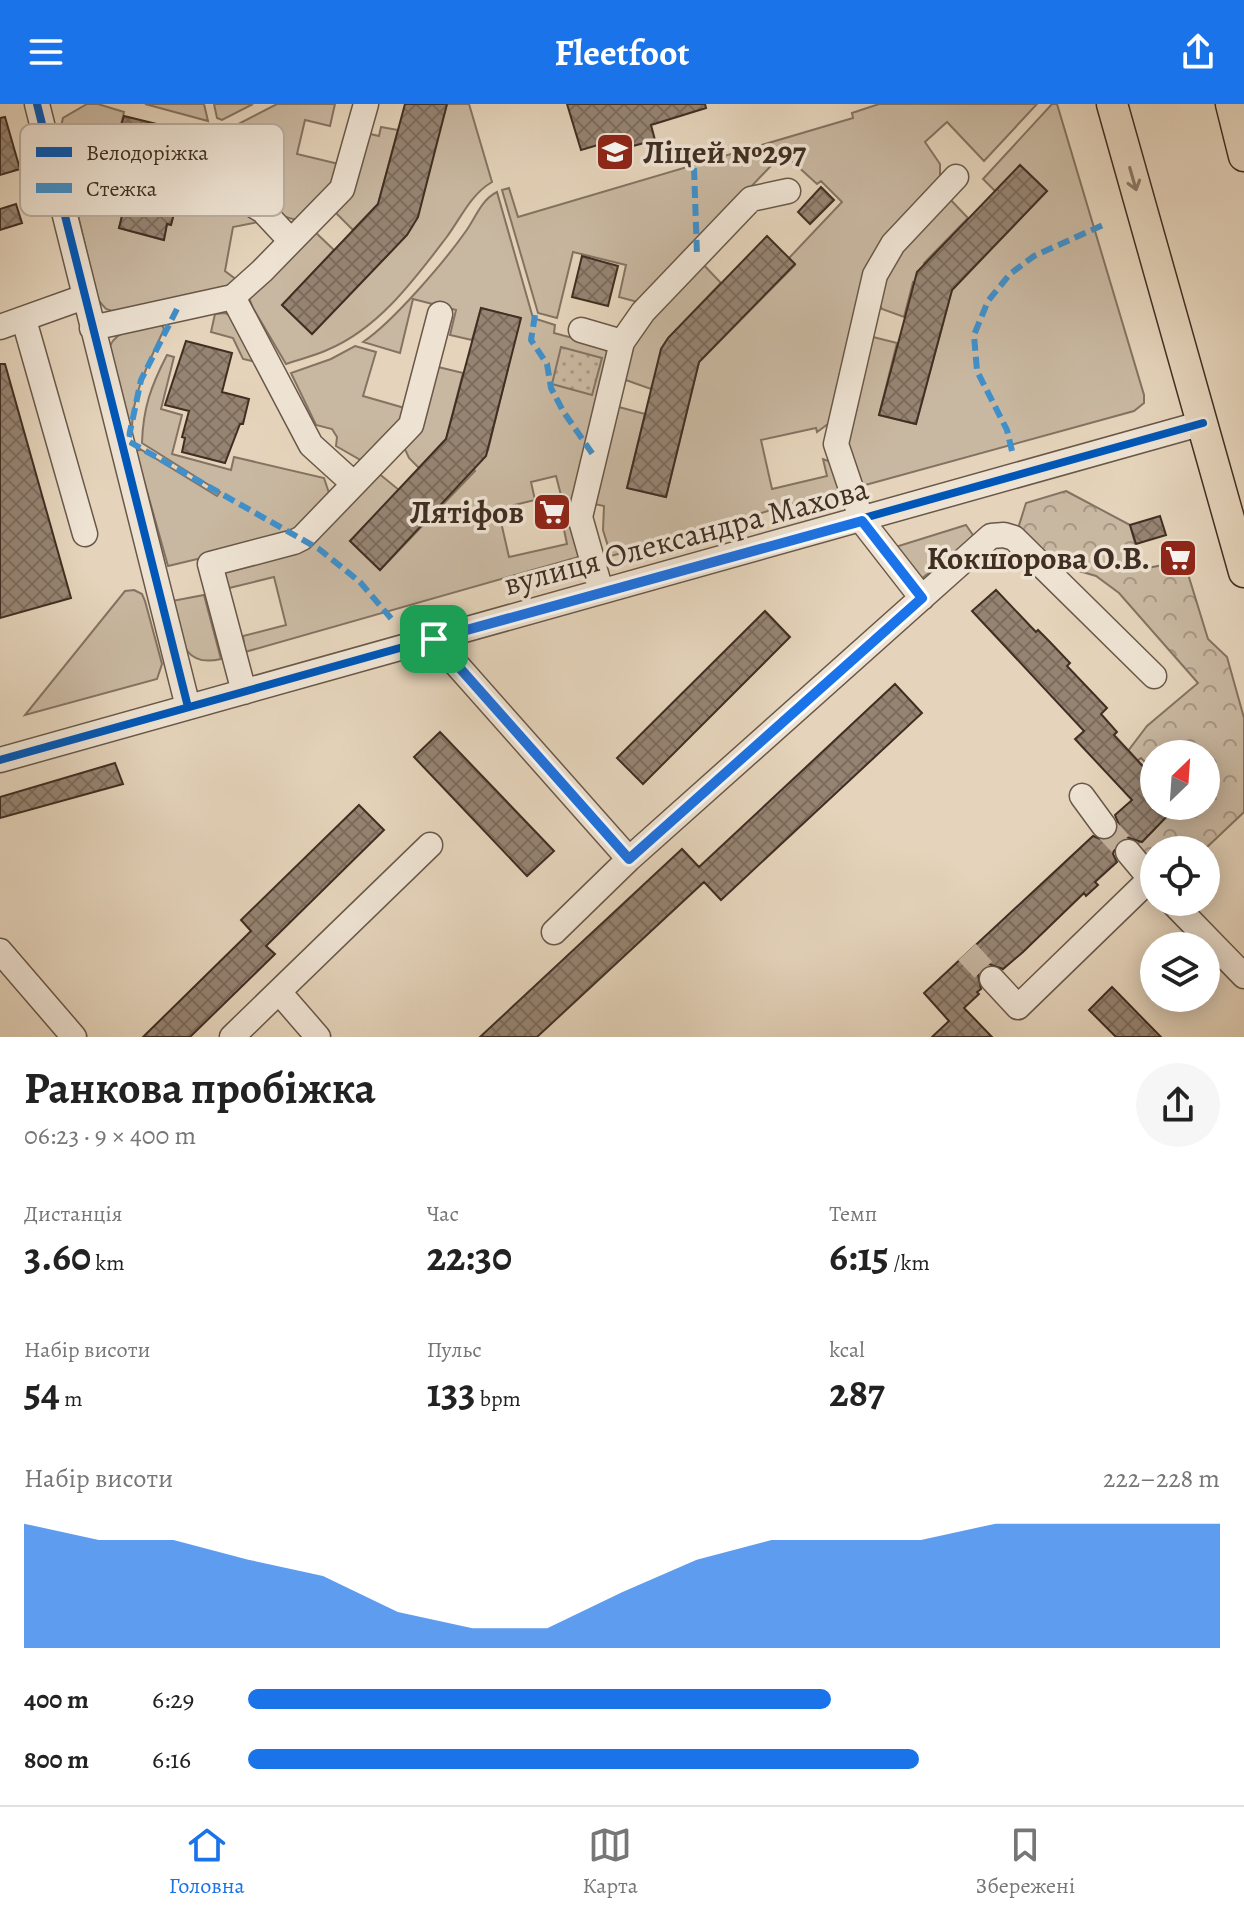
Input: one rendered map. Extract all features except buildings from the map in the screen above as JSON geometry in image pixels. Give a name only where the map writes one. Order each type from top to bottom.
[{"type":"main road","points":[[1112,104],[1244,572]]},
{"type":"main road","points":[[1236,116],[1244,156]]},
{"type":"street","points":[[92,328],[233,297],[342,189],[366,104]]},
{"type":"street","points":[[922,598],[862,521],[836,444],[875,275],[893,244],[956,177]]},
{"type":"street","points":[[601,591],[580,517],[622,342],[643,312],[751,199],[788,191]]},
{"type":"street","points":[[68,216],[84,297],[188,707]]},
{"type":"street","points":[[268,216],[291,241]]},
{"type":"street","points":[[0,327],[84,297]]},
{"type":"street","points":[[233,297],[311,445],[354,484]]},
{"type":"street","points":[[244,692],[210,564],[294,542],[312,529],[411,425],[440,314]]},
{"type":"street","points":[[24,320],[85,534]]},
{"type":"street","points":[[581,330],[622,342]]},
{"type":"street","name":"вулиця Олександра Махова","points":[[0,760],[1203,423]]},
{"type":"street","points":[[554,932],[629,859],[991,536],[1014,538],[1154,676]]},
{"type":"street","points":[[434,639],[629,859]]},
{"type":"street","points":[[1082,796],[1104,826]]},
{"type":"street","points":[[232,1037],[430,845]]},
{"type":"street","points":[[1128,852],[1140,866]]},
{"type":"street","points":[[992,979],[1018,1007],[1140,892]]},
{"type":"street","points":[[1186,916],[1244,976]]},
{"type":"street","points":[[0,951],[74,1037]]},
{"type":"street","points":[[279,992],[318,1037]]},
{"type":"green space","points":[[87,104],[124,112],[121,124],[62,124],[63,118]]},
{"type":"green space","points":[[145,104],[204,104],[208,121]]},
{"type":"green space","points":[[214,104],[253,104],[222,120],[217,118]]},
{"type":"green space","points":[[277,104],[335,104],[330,126],[305,120],[297,154],[343,165],[340,176],[302,220],[284,216],[284,124],[238,124]]},
{"type":"green space","points":[[447,104],[469,104],[492,182],[472,200],[421,270],[379,316],[345,341],[286,364],[249,298],[313,230],[334,250],[282,305],[312,334],[413,225]]},
{"type":"green space","points":[[879,104],[1037,104],[984,161],[947,122],[925,142],[940,164],[940,181],[888,240],[828,424],[817,432],[816,428],[761,440],[772,489],[827,476],[823,459],[831,462],[845,489],[611,556],[603,530],[604,506],[590,503],[615,406],[645,414],[627,488],[666,497],[699,362],[795,265],[789,258],[842,202],[821,181],[817,184],[783,153],[641,303],[619,297],[626,265],[573,252],[557,318],[538,313],[502,190],[509,188],[518,217],[853,118],[852,113]]},
{"type":"green space","points":[[1052,104],[1057,104],[1144,403],[1134,411],[858,487],[846,455],[869,336],[897,343],[879,415],[916,424],[952,290],[1047,191],[1020,165],[995,191],[983,179]]},
{"type":"green space","points":[[381,127],[398,130],[378,204],[353,230],[334,211],[366,133],[379,136]]},
{"type":"green space","points":[[497,192],[533,318],[555,325],[554,333],[603,346],[610,357],[572,499],[562,499],[556,476],[531,482],[535,500],[498,509],[509,557],[567,544],[563,525],[574,529],[582,556],[245,652],[243,636],[286,625],[274,577],[225,589],[222,579],[225,571],[296,549],[377,472],[399,490],[350,541],[380,570],[475,471],[472,467],[481,461],[488,450],[520,318],[481,308],[472,340],[450,335],[456,310],[413,299],[400,353],[363,342],[418,290],[457,244],[483,204]]},
{"type":"green space","points":[[946,195],[968,218],[924,263],[926,266],[917,272],[904,317],[882,309],[877,300],[882,275]]},
{"type":"green space","points":[[78,216],[122,216],[119,228],[163,240],[167,224],[171,224],[173,216],[252,216],[258,222],[233,227],[225,271],[237,280],[228,288],[112,311],[98,300]]},
{"type":"green space","points":[[699,260],[721,283],[669,337],[651,389],[623,379],[628,346]]},
{"type":"green space","points":[[225,313],[234,317],[252,361],[243,359],[233,338],[211,332],[215,314]]},
{"type":"green space","points":[[162,325],[164,329],[139,388],[132,426],[128,426],[108,353],[111,344],[115,338],[129,331]]},
{"type":"green space","points":[[355,346],[376,352],[363,396],[408,409],[404,421],[364,462],[336,446],[337,437],[332,429],[316,425],[291,373],[331,359]]},
{"type":"green space","points":[[561,347],[602,358],[592,395],[552,384]]},
{"type":"green space","points":[[167,355],[174,357],[161,409],[182,415],[172,454],[231,470],[234,457],[324,478],[331,499],[290,537],[168,566],[136,452],[140,449],[217,496],[220,492],[142,443],[149,398]]},
{"type":"green space","points":[[434,366],[463,373],[446,439],[419,468],[409,458],[403,445]]},
{"type":"green space","points":[[1066,491],[1130,525],[1142,569],[1184,561],[1208,639],[1227,657],[1244,718],[1244,812],[1219,836],[1147,836],[1158,820],[1220,820],[1220,740],[1140,740],[1140,759],[1137,761],[1128,751],[1147,726],[1198,683],[1119,593],[1096,576],[1045,561],[1015,538],[1026,503]]},
{"type":"green space","points":[[966,525],[975,538],[917,582],[889,549]]},
{"type":"green space","points":[[134,590],[142,594],[145,601],[162,664],[157,679],[25,715],[125,591]]},
{"type":"green space","points":[[204,595],[221,659],[197,659],[189,653],[180,636],[172,601]]},
{"type":"green space","points":[[1140,842],[1140,861],[1130,850]]},
{"type":"tunnel","points":[[1104,826],[1128,852]]},
{"type":"tunnel","points":[[967,952],[992,979]]},
{"type":"marked path","points":[[694,168],[697,255]]},
{"type":"marked path","points":[[1012,451],[1007,430],[977,371],[974,335],[988,301],[1010,274],[1034,256],[1103,225]]},
{"type":"marked path","points":[[177,309],[141,380],[128,441],[319,549],[360,582],[395,623]]},
{"type":"marked path","points":[[535,315],[531,340],[547,364],[551,388],[594,456]]},
{"type":"cycle path","points":[[37,104],[42,124]]},
{"type":"cycle path","points":[[65,216],[188,707]]},
{"type":"cycle path","points":[[0,760],[1203,423]]},
{"type":"place","name":"Ліцей №297","points":[[615,152]]},
{"type":"place","name":"Лятіфов","points":[[552,512]]},
{"type":"place","name":"Кокшорова О.В.","points":[[1178,558]]},
{"type":"route","points":[[862,521],[922,598],[629,859],[434,639],[862,521]]}]
